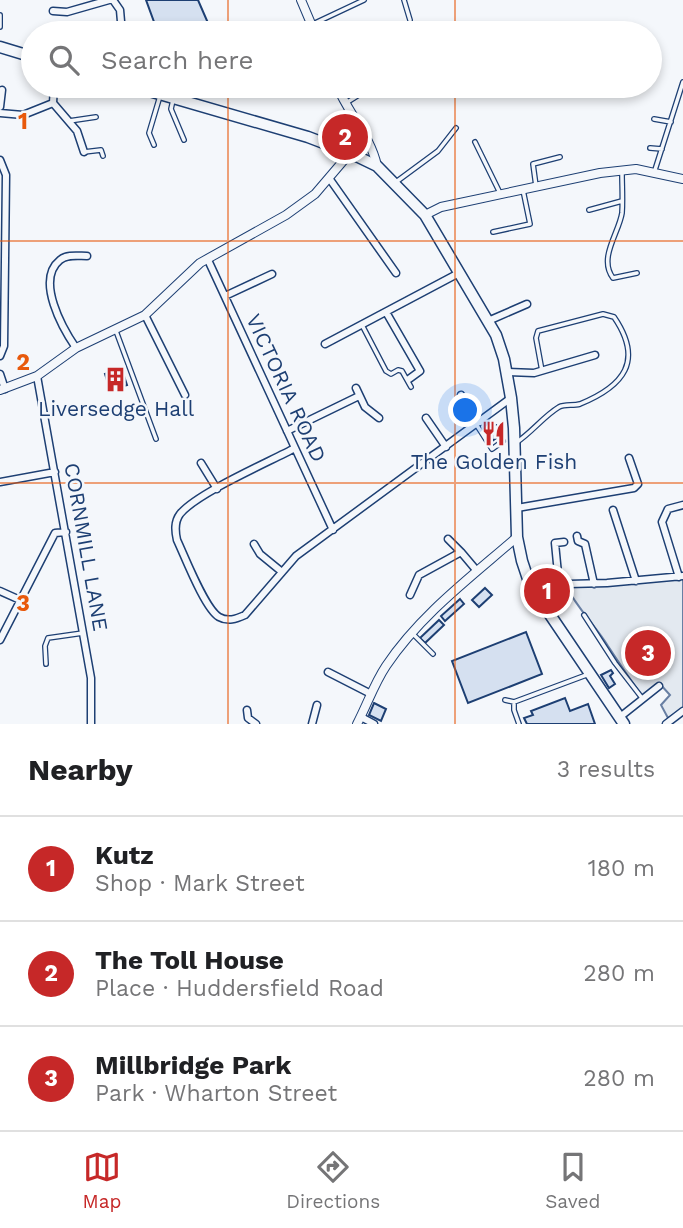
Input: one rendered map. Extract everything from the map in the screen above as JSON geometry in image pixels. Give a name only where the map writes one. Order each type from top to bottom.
[{"type":"main road","points":[[0,47],[21,53]]},
{"type":"main road","points":[[173,98],[308,137],[350,153],[377,166],[425,215],[496,335],[507,372],[517,476],[517,537],[530,585],[622,721]]},
{"type":"street","points":[[53,11],[67,12],[111,0],[120,10],[121,21]]},
{"type":"street","points":[[301,0],[310,21]]},
{"type":"street","points":[[0,107],[2,90]]},
{"type":"street","points":[[53,98],[53,103],[78,131],[84,152]]},
{"type":"street","points":[[342,98],[375,153],[377,166]]},
{"type":"street","points":[[0,113],[23,115],[53,103]]},
{"type":"street","points":[[0,374],[2,389],[37,376],[76,348],[145,315],[200,263],[286,215],[315,194],[350,153]]},
{"type":"street","points":[[0,160],[6,175],[4,346],[0,356]]},
{"type":"street","points":[[425,215],[441,207],[600,173],[636,169],[683,179]]},
{"type":"street","points":[[329,178],[396,273]]},
{"type":"street","points":[[76,348],[55,312],[51,278],[54,267],[60,260],[68,256],[87,256]]},
{"type":"street","name":"VICTORIA ROAD","points":[[208,260],[333,530]]},
{"type":"street","points":[[325,344],[461,272]]},
{"type":"street","points":[[225,296],[272,274]]},
{"type":"street","points":[[488,321],[527,304]]},
{"type":"street","points":[[386,312],[420,371],[409,379]]},
{"type":"street","points":[[145,315],[185,395]]},
{"type":"street","points":[[507,372],[534,373],[595,355]]},
{"type":"street","name":"CORNMILL LANE","points":[[37,376],[91,678],[92,724]]},
{"type":"street","points":[[356,388],[365,407],[379,418]]},
{"type":"street","points":[[461,395],[478,423]]},
{"type":"street","points":[[287,431],[359,396]]},
{"type":"street","points":[[295,448],[216,489],[179,515],[175,528],[177,540],[210,610],[221,618],[234,620],[245,615],[296,556],[511,398]]},
{"type":"street","points":[[426,418],[446,447]]},
{"type":"street","points":[[517,508],[634,488],[638,484],[629,458]]},
{"type":"street","points":[[201,463],[216,489]]},
{"type":"street","points":[[0,482],[55,472]]},
{"type":"street","points":[[530,585],[594,584],[681,576],[662,522],[667,509],[683,505]]},
{"type":"street","points":[[613,510],[636,581]]},
{"type":"street","points":[[0,640],[55,533],[66,532]]},
{"type":"street","points":[[577,536],[578,541],[585,544],[594,584]]},
{"type":"street","points":[[374,724],[359,720],[385,667],[412,633],[444,600],[517,537]]},
{"type":"street","points":[[448,539],[477,571]]},
{"type":"street","points":[[559,584],[555,543],[564,542]]},
{"type":"street","points":[[254,544],[260,554],[282,572]]},
{"type":"street","points":[[410,595],[419,575],[461,552]]},
{"type":"street","points":[[0,590],[20,600]]},
{"type":"street","points":[[328,672],[371,694]]},
{"type":"street","points":[[622,721],[659,686]]},
{"type":"street","points":[[312,724],[317,705]]},
{"type":"street","points":[[247,710],[248,718],[256,724]]},
{"type":"street","points":[[666,724],[683,711]]},
{"type":"lane","points":[[327,21],[364,0]]},
{"type":"lane","points":[[404,0],[410,20]]},
{"type":"lane","points":[[0,15],[0,27]]},
{"type":"lane","points":[[654,173],[683,82]]},
{"type":"lane","points":[[154,145],[149,132],[159,98]]},
{"type":"lane","points":[[173,98],[171,109],[184,140]]},
{"type":"lane","points":[[345,104],[354,98]]},
{"type":"lane","points":[[69,121],[96,117]]},
{"type":"lane","points":[[654,119],[671,122]]},
{"type":"lane","points":[[395,184],[438,151],[456,128]]},
{"type":"lane","points":[[475,142],[500,195]]},
{"type":"lane","points":[[650,148],[662,149]]},
{"type":"lane","points":[[84,152],[101,150],[103,156]]},
{"type":"lane","points":[[537,188],[533,164],[560,157]]},
{"type":"lane","points":[[622,170],[622,215],[609,253],[609,267],[613,278],[637,273]]},
{"type":"lane","points":[[493,232],[530,224],[523,190]]},
{"type":"lane","points":[[589,210],[622,201]]},
{"type":"lane","points":[[515,448],[559,408],[586,401],[614,386],[624,376],[627,353],[614,317],[603,314],[538,331],[536,338],[542,371]]},
{"type":"lane","points":[[362,325],[386,372],[391,374],[402,371],[411,387]]},
{"type":"lane","points":[[115,329],[156,439]]},
{"type":"lane","points":[[478,423],[492,449],[503,441]]},
{"type":"lane","points":[[584,615],[615,663],[643,699]]},
{"type":"lane","points":[[46,664],[48,638],[83,633]]},
{"type":"lane","points":[[412,633],[433,654]]},
{"type":"lane","points":[[505,700],[514,702],[590,673]]},
{"type":"lane","points":[[514,702],[519,724]]},
{"type":"shaded area","points":[[683,578],[683,708],[668,718],[661,705],[670,695],[660,684],[644,698],[566,586]]},
{"type":"building","points":[[146,0],[198,0],[207,21],[154,21]]},
{"type":"building","points":[[340,128],[352,134],[351,143],[348,145],[339,139]]},
{"type":"building","name":"Liversedge Hall","points":[[117,370],[119,375],[123,373],[127,385],[110,390],[105,374]]},
{"type":"building","name":"The Golden Fish","points":[[496,425],[501,426],[502,434],[492,441],[486,432]]},
{"type":"building","points":[[485,588],[492,595],[479,607],[472,600]]},
{"type":"building","points":[[460,599],[464,604],[445,621],[441,616]]},
{"type":"building","points":[[439,620],[444,625],[425,643],[420,638]]},
{"type":"building","points":[[526,632],[542,674],[468,703],[452,661]]},
{"type":"building","points":[[611,670],[613,673],[610,676],[615,684],[609,688],[601,675]]},
{"type":"building","points":[[565,698],[570,711],[588,704],[595,724],[527,724],[524,718],[533,715],[531,711]]},
{"type":"building","points":[[374,703],[386,709],[381,721],[369,715]]},
{"type":"place","name":"The Toll House","points":[[345,137]]},
{"type":"place","name":"Liversedge Hall","points":[[116,380]]},
{"type":"place","name":"The Golden Fish","points":[[494,433]]},
{"type":"place","name":"Kutz","points":[[547,591]]},
{"type":"place","name":"Millbridge Park","points":[[648,653]]}]
